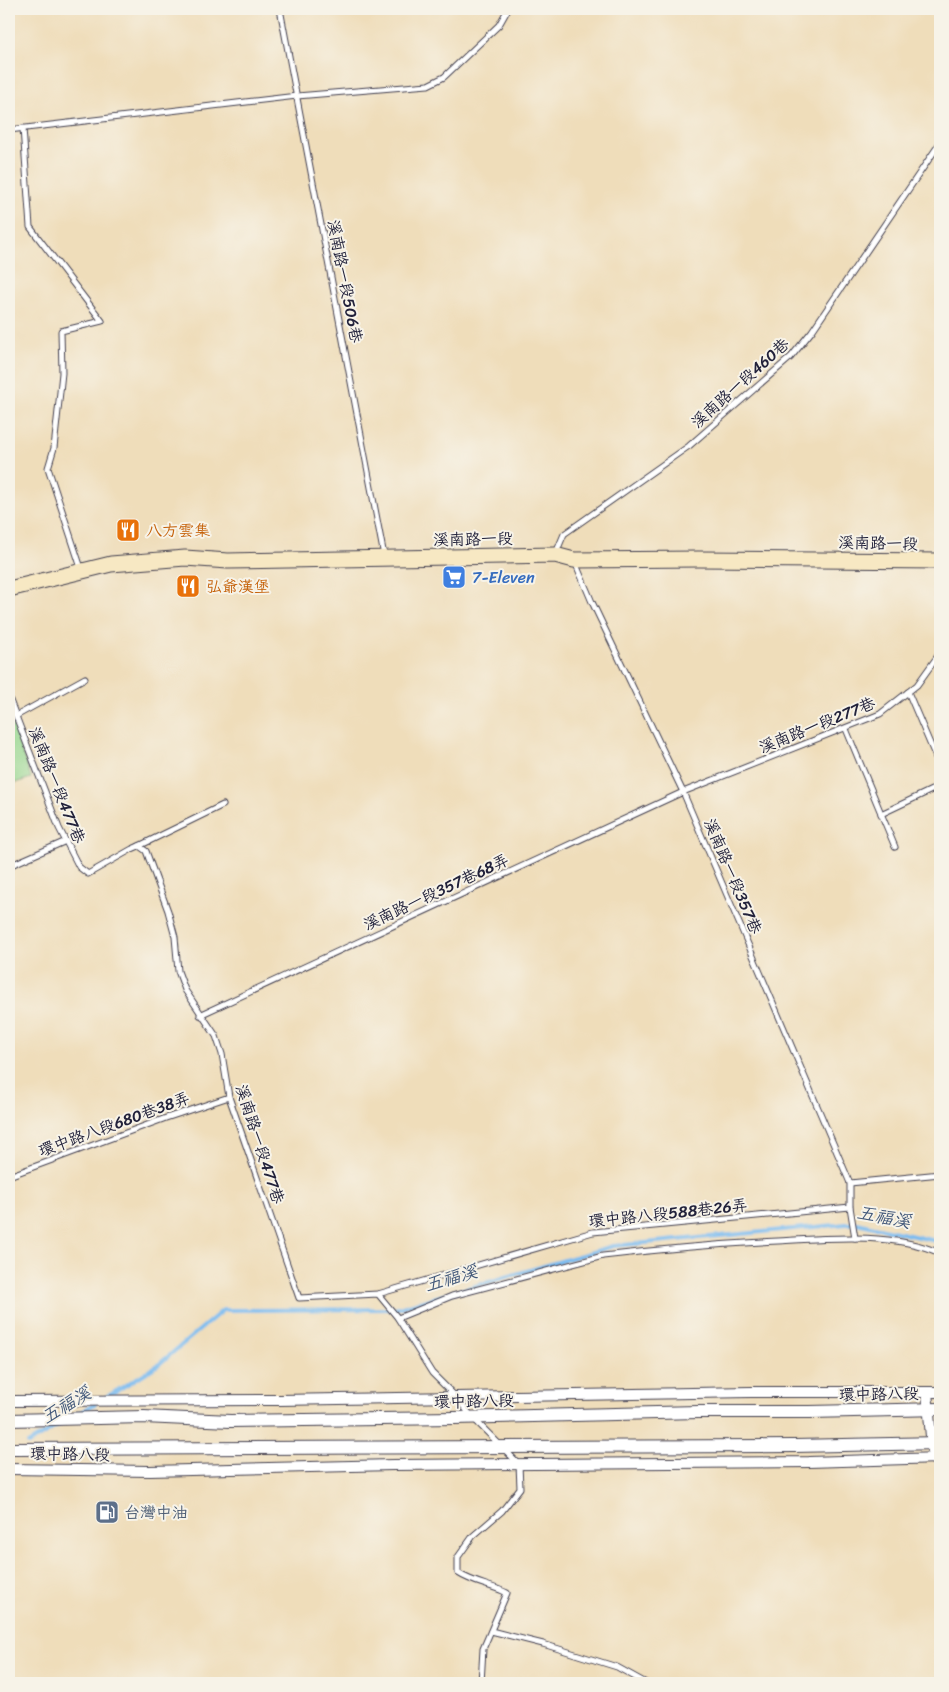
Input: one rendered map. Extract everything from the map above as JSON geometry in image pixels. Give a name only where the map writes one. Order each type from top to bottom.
[{"type":"main road","name":"溪南路一段","points":[[9,589],[111,564],[185,558],[228,560],[555,555],[574,560],[940,561]]},
{"type":"street","name":"環中路八段","points":[[9,1400],[100,1401],[752,1392],[940,1392]]},
{"type":"street","points":[[927,1392],[934,1409],[937,1459]]},
{"type":"street","name":"環中路八段","points":[[9,1420],[144,1417],[230,1421],[934,1409]]},
{"type":"street","name":"環中路八段","points":[[9,1448],[794,1446],[936,1443]]},
{"type":"street","name":"環中路八段","points":[[9,1469],[150,1471],[384,1465],[799,1462],[937,1459]]},
{"type":"lane","name":"溪南路一段506巷","points":[[280,9],[384,558]]},
{"type":"lane","points":[[9,130],[297,96],[428,85],[444,77],[499,25],[508,9]]},
{"type":"lane","points":[[23,128],[30,226],[102,321],[60,331],[62,373],[54,448],[48,468],[82,570]]},
{"type":"lane","name":"溪南路一段460巷","points":[[555,555],[564,534],[689,446],[791,357],[812,331],[940,143]]},
{"type":"lane","name":"溪南路一段357巷","points":[[574,560],[592,602],[683,792],[850,1183],[850,1208],[855,1238]]},
{"type":"lane","name":"溪南路一段277巷","points":[[683,792],[880,714],[917,685],[940,653]]},
{"type":"lane","points":[[16,716],[85,678]]},
{"type":"lane","points":[[908,692],[940,767]]},
{"type":"lane","name":"溪南路一段477巷","points":[[9,698],[59,828],[79,867],[88,874],[139,846],[146,851],[168,911],[175,937],[178,971],[185,990],[200,1015],[216,1036],[222,1054],[229,1097],[299,1298]]},
{"type":"lane","points":[[846,729],[896,847]]},
{"type":"lane","points":[[881,814],[940,786]]},
{"type":"lane","name":"溪南路一段357巷68弄","points":[[200,1015],[683,792]]},
{"type":"lane","points":[[139,846],[223,804]]},
{"type":"lane","points":[[9,866],[66,841]]},
{"type":"lane","name":"環中路八段680巷38弄","points":[[9,1176],[166,1118],[229,1097]]},
{"type":"lane","points":[[850,1183],[940,1174]]},
{"type":"lane","name":"環中路八段588巷26弄","points":[[299,1298],[378,1294],[593,1232],[850,1208]]},
{"type":"lane","points":[[398,1318],[452,1296],[603,1256],[697,1245],[855,1238],[906,1242],[940,1253]]},
{"type":"lane","points":[[378,1294],[398,1318],[432,1373],[519,1464],[520,1488],[502,1511],[473,1536],[458,1557],[458,1573],[468,1579],[492,1586],[507,1593],[483,1649],[481,1683]]},
{"type":"lane","points":[[491,1631],[617,1666],[646,1683]]},
{"type":"green space","points":[[9,715],[31,778],[9,785]]},
{"type":"waterway","name":"五福溪","points":[[105,1398],[158,1365],[223,1310],[395,1309],[613,1246],[857,1223],[940,1242]]},
{"type":"waterway","name":"五福溪","points":[[77,1414],[95,1404]]},
{"type":"waterway","name":"五福溪","points":[[28,1444],[62,1423]]},
{"type":"place","name":"八方雲集","points":[[128,530]]},
{"type":"place","name":"7-Eleven","points":[[454,577]]},
{"type":"place","name":"弘爺漢堡","points":[[188,586]]},
{"type":"place","name":"台灣中油","points":[[107,1512]]}]
